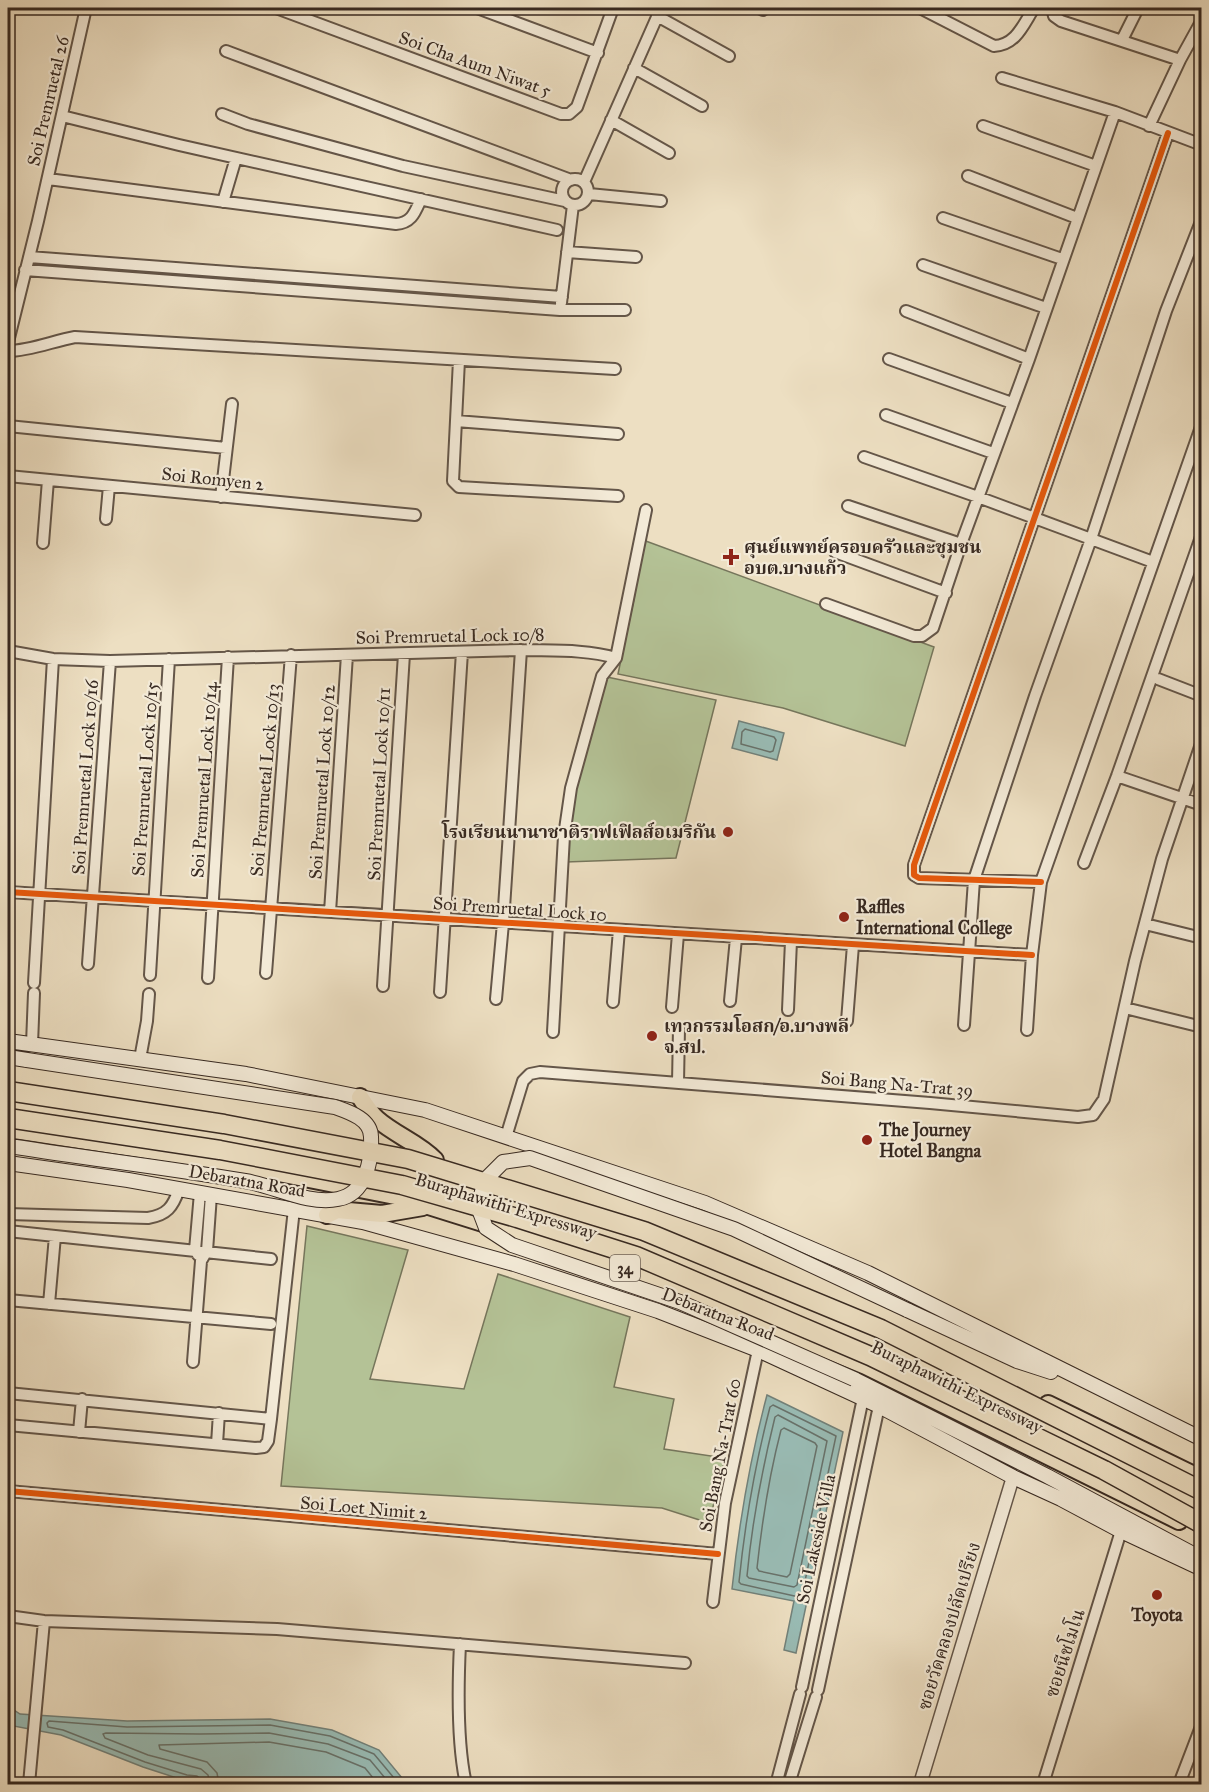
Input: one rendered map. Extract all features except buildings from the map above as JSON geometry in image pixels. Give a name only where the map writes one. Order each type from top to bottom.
[{"type":"highway","points":[[8,1084],[225,1118],[410,1152],[647,1224],[883,1322],[1202,1479]]},
{"type":"highway","name":"Buraphawithi Expressway","points":[[8,1091],[224,1124],[408,1159],[644,1231],[881,1329],[1202,1491]]},
{"type":"highway","points":[[360,1097],[377,1119],[428,1152],[435,1160]]},
{"type":"highway","name":"Buraphawithi Expressway","points":[[8,1108],[221,1140],[405,1176],[640,1247],[874,1347],[1108,1461],[1202,1512]]},
{"type":"highway","points":[[8,1118],[220,1150],[402,1185],[517,1218],[636,1256],[870,1356],[1104,1470],[1202,1524]]},
{"type":"highway","name":"Debaratna Road","points":[[8,1130],[218,1161],[400,1197],[632,1269],[866,1366],[1202,1532]]},
{"type":"highway","points":[[327,1215],[337,1210],[382,1214],[430,1207]]},
{"type":"main road","points":[[8,1041],[257,1076],[425,1110],[705,1203],[868,1273],[1202,1438]]},
{"type":"main road","points":[[8,1057],[335,1107],[359,1116],[372,1133],[370,1162],[359,1188],[340,1199],[318,1200],[248,1181],[12,1147]]},
{"type":"main road","points":[[1093,1385],[1017,1361],[734,1229],[530,1158],[503,1162],[485,1180],[478,1207],[486,1228],[512,1245],[680,1302],[854,1379],[1047,1476],[1193,1554],[1202,1561]]},
{"type":"main road","name":"Debaratna Road","points":[[8,1163],[179,1189],[363,1222],[514,1264],[658,1311],[758,1350],[863,1398],[1013,1477],[1202,1569]]},
{"type":"street","name":"Soi Premruetal 26","points":[[8,342],[48,179],[86,8]]},
{"type":"street","name":"Soi Cha Aum Niwat 5","points":[[276,8],[561,114],[569,114],[577,107],[598,53]]},
{"type":"street","points":[[477,8],[598,53],[613,8]]},
{"type":"street","points":[[920,8],[994,46],[1005,45],[1013,39],[1034,8]]},
{"type":"street","points":[[1052,8],[1053,16],[1061,21],[1180,60]]},
{"type":"street","points":[[1122,40],[1138,8]]},
{"type":"street","points":[[589,194],[584,182],[659,12],[729,56]]},
{"type":"street","points":[[1149,126],[1180,60],[1202,21]]},
{"type":"street","points":[[226,51],[571,180],[584,182]]},
{"type":"street","points":[[634,68],[702,106]]},
{"type":"street","points":[[1002,78],[1115,112],[1202,145]]},
{"type":"street","points":[[826,604],[914,636],[922,636],[933,628],[1115,112]]},
{"type":"street","points":[[222,114],[248,124],[403,166],[569,203],[582,204],[589,194]]},
{"type":"street","points":[[62,116],[236,158],[557,230]]},
{"type":"street","points":[[611,120],[669,153]]},
{"type":"street","points":[[983,126],[1096,166]]},
{"type":"street","points":[[1041,882],[919,878],[914,875],[914,865],[1168,133]]},
{"type":"street","points":[[224,202],[236,158]]},
{"type":"street","points":[[968,176],[1077,218]]},
{"type":"street","points":[[48,179],[396,224],[404,224],[411,220],[421,199]]},
{"type":"street","points":[[560,310],[567,252],[569,203],[563,189],[571,180]]},
{"type":"street","points":[[589,194],[661,201]]},
{"type":"street","points":[[944,218],[1062,259]]},
{"type":"street","points":[[964,1025],[974,880],[1035,696],[1091,539],[1166,311],[1202,219]]},
{"type":"street","points":[[567,252],[636,257]]},
{"type":"street","points":[[29,257],[562,297]]},
{"type":"street","points":[[118,277],[119,264]]},
{"type":"street","points":[[923,265],[1046,308]]},
{"type":"street","points":[[187,269],[187,282]]},
{"type":"street","points":[[25,270],[560,310],[625,310]]},
{"type":"street","points":[[303,290],[304,277]]},
{"type":"street","points":[[422,299],[423,286]]},
{"type":"street","points":[[906,311],[1029,359]]},
{"type":"street","points":[[8,351],[21,351],[51,341],[75,337],[615,369]]},
{"type":"street","points":[[889,359],[1012,404]]},
{"type":"street","points":[[459,360],[453,481],[459,487],[618,496]]},
{"type":"street","points":[[221,497],[232,404]]},
{"type":"street","points":[[886,415],[993,453]]},
{"type":"street","points":[[456,421],[618,434]]},
{"type":"street","points":[[1027,1030],[1032,955],[1041,882],[1202,424]]},
{"type":"street","points":[[8,426],[226,448]]},
{"type":"street","points":[[864,457],[1153,562]]},
{"type":"street","name":"Soi Romyen 2","points":[[8,476],[415,515]]},
{"type":"street","points":[[43,543],[48,480]]},
{"type":"street","points":[[106,519],[109,486]]},
{"type":"street","points":[[848,506],[961,544]]},
{"type":"street","points":[[553,1032],[564,836],[571,788],[602,676],[616,658],[646,510]]},
{"type":"street","points":[[1084,863],[1202,534]]},
{"type":"street","points":[[835,552],[946,593]]},
{"type":"street","points":[[496,999],[520,650]]},
{"type":"street","name":"Soi Premruetal Lock 10/8","points":[[8,651],[53,660],[520,650],[579,651],[616,658]]},
{"type":"street","points":[[440,992],[462,652]]},
{"type":"street","name":"Soi Premruetal Lock 10/11","points":[[383,986],[404,654]]},
{"type":"street","name":"Soi Premruetal Lock 10/13","points":[[266,973],[291,655]]},
{"type":"street","name":"Soi Premruetal Lock 10/12","points":[[330,912],[347,655]]},
{"type":"street","name":"Soi Premruetal Lock 10/14","points":[[208,978],[228,657]]},
{"type":"street","name":"Soi Premruetal Lock 10/15","points":[[150,975],[169,659]]},
{"type":"street","points":[[32,1044],[53,660]]},
{"type":"street","name":"Soi Premruetal Lock 10/16","points":[[88,964],[110,660]]},
{"type":"street","points":[[1158,679],[1202,696]]},
{"type":"street","name":"Soi Bang Na-Trat 39","points":[[506,1137],[523,1081],[530,1074],[540,1072],[930,1102],[1086,1118],[1093,1115],[1104,1099],[1145,924],[1182,798],[1202,741]]},
{"type":"street","points":[[1117,776],[1202,805]]},
{"type":"street","name":"Soi Premruetal Lock 10","points":[[8,892],[1032,955]]},
{"type":"street","points":[[1145,924],[1202,939]]},
{"type":"street","points":[[613,1002],[619,930]]},
{"type":"street","points":[[672,1007],[678,934]]},
{"type":"street","points":[[730,1001],[736,938]]},
{"type":"street","points":[[788,1010],[791,941]]},
{"type":"street","points":[[847,1021],[853,945]]},
{"type":"street","points":[[140,1059],[149,994]]},
{"type":"street","points":[[1125,1008],[1202,1027]]},
{"type":"street","points":[[678,1083],[679,1028]]},
{"type":"street","points":[[8,1214],[148,1218],[160,1216],[169,1210],[175,1202],[179,1189]]},
{"type":"street","points":[[193,1362],[206,1194]]},
{"type":"street","points":[[8,1425],[264,1447],[268,1441],[271,1419],[294,1209]]},
{"type":"street","points":[[8,1231],[201,1254],[271,1258]]},
{"type":"street","points":[[49,1304],[55,1236]]},
{"type":"street","points":[[8,1300],[271,1324]]},
{"type":"street","name":"Soi Bang Na-Trat 60","points":[[713,1602],[725,1503],[758,1350]]},
{"type":"street","points":[[8,1393],[271,1419]]},
{"type":"street","name":"Soi Lakeside Villa","points":[[781,1784],[863,1398]]},
{"type":"street","points":[[79,1432],[82,1400]]},
{"type":"street","name":"Soi Lakeside Villa","points":[[781,1784],[817,1694],[879,1406]]},
{"type":"street","points":[[217,1444],[219,1413]]},
{"type":"street","name":"ซอยวัดคลองปลัดเปรียง","points":[[920,1785],[1013,1477]]},
{"type":"street","name":"Soi Loet Nimit 2","points":[[8,1491],[718,1554]]},
{"type":"street","name":"ซอยนีชโมโน","points":[[1043,1785],[1121,1531]]},
{"type":"street","points":[[8,1616],[44,1621],[259,1628],[685,1663]]},
{"type":"street","points":[[29,1785],[44,1621]]},
{"type":"street","points":[[460,1644],[459,1687],[466,1785]]},
{"type":"street","points":[[797,1705],[812,1710]]},
{"type":"street","points":[[1179,1785],[1202,1724]]},
{"type":"green space","points":[[643,540],[934,647],[905,746],[783,708],[618,674],[634,599]]},
{"type":"green space","points":[[607,677],[716,700],[676,858],[566,862],[567,815]]},
{"type":"green space","points":[[307,1226],[408,1250],[370,1379],[464,1389],[498,1274],[630,1317],[614,1387],[674,1399],[664,1449],[725,1458],[709,1523],[662,1508],[281,1486]]},
{"type":"water","points":[[739,721],[784,733],[777,760],[732,748]]},
{"type":"water","points":[[767,1395],[843,1432],[796,1653],[784,1650],[794,1601],[732,1589],[746,1491]]},
{"type":"water","points":[[8,1706],[20,1714],[127,1721],[270,1719],[332,1730],[379,1750],[407,1784],[229,1784],[186,1781],[61,1735],[8,1725]]},
{"type":"cycle path","points":[[1041,882],[919,878],[914,875],[914,865],[1168,133]]},
{"type":"cycle path","points":[[8,892],[1032,955]]},
{"type":"cycle path","points":[[8,1491],[718,1554]]},
{"type":"place","name":"ศุนย์แพทย์ครอบครัวและชุมชน อบต.บางแก้ว","points":[[731,557]]},
{"type":"place","name":"โรงเรียนนานาชาติราฟเฟิลส์อเมริกัน","points":[[728,832]]},
{"type":"place","name":"Raffles International College","points":[[844,917]]},
{"type":"place","name":"เทวกรรมโอสก/อ.บางพลี จ.สป.","points":[[652,1036]]},
{"type":"place","name":"The Journey Hotel Bangna","points":[[867,1140]]},
{"type":"place","name":"Toyota","points":[[1157,1595]]}]
